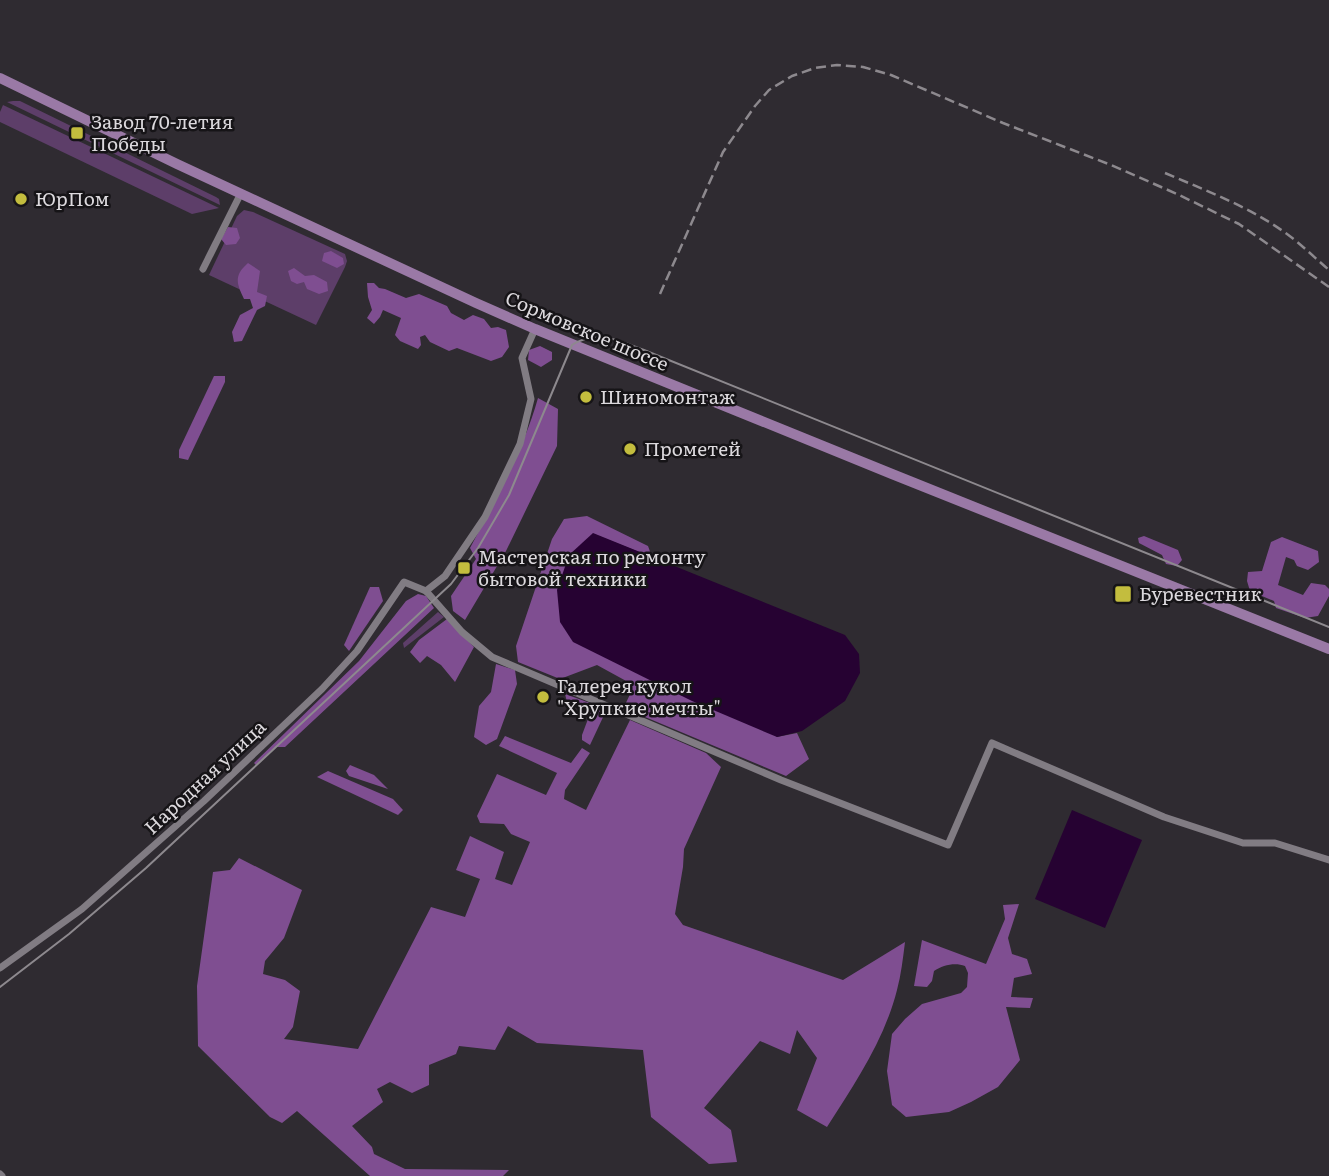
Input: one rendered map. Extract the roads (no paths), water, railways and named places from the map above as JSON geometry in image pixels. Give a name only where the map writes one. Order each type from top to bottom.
[{"type":"main road","name":"Сормовское шоссе","points":[[0,78],[433,284],[535,329],[1329,649]]},
{"type":"street","points":[[203,269],[241,193]]},
{"type":"street","points":[[535,329],[522,358],[531,399],[520,444],[485,517],[445,576],[426,591],[462,632],[492,657],[781,780],[948,845],[992,743],[1164,817],[1243,843],[1275,843],[1329,860]]},
{"type":"street","name":"Народная улица","points":[[0,968],[82,909],[204,801],[322,690],[357,651],[404,582],[426,591]]},
{"type":"tram line","points":[[0,987],[69,934],[146,868],[451,584],[478,548],[509,495],[572,345],[581,340],[599,337],[626,343],[1329,627]]},
{"type":"railway","points":[[660,294],[723,152],[755,106],[769,90],[792,76],[815,68],[837,65],[863,67],[891,75],[1177,194],[1239,224],[1329,287]]},
{"type":"railway","points":[[1165,173],[1228,200],[1273,224],[1329,270]]},
{"type":"place","name":"Завод 70-летия Победы","points":[[77,133]]},
{"type":"place","name":"ЮрПом","points":[[21,199]]},
{"type":"place","name":"Шиномонтаж","points":[[586,397]]},
{"type":"place","name":"Прометей","points":[[630,449]]},
{"type":"place","name":"Мастерская по ремонту бытовой техники","points":[[464,568]]},
{"type":"place","name":"Буревестник","points":[[1123,594]]},
{"type":"place","name":"Галерея кукол \"Хрупкие мечты\"","points":[[543,697]]}]
